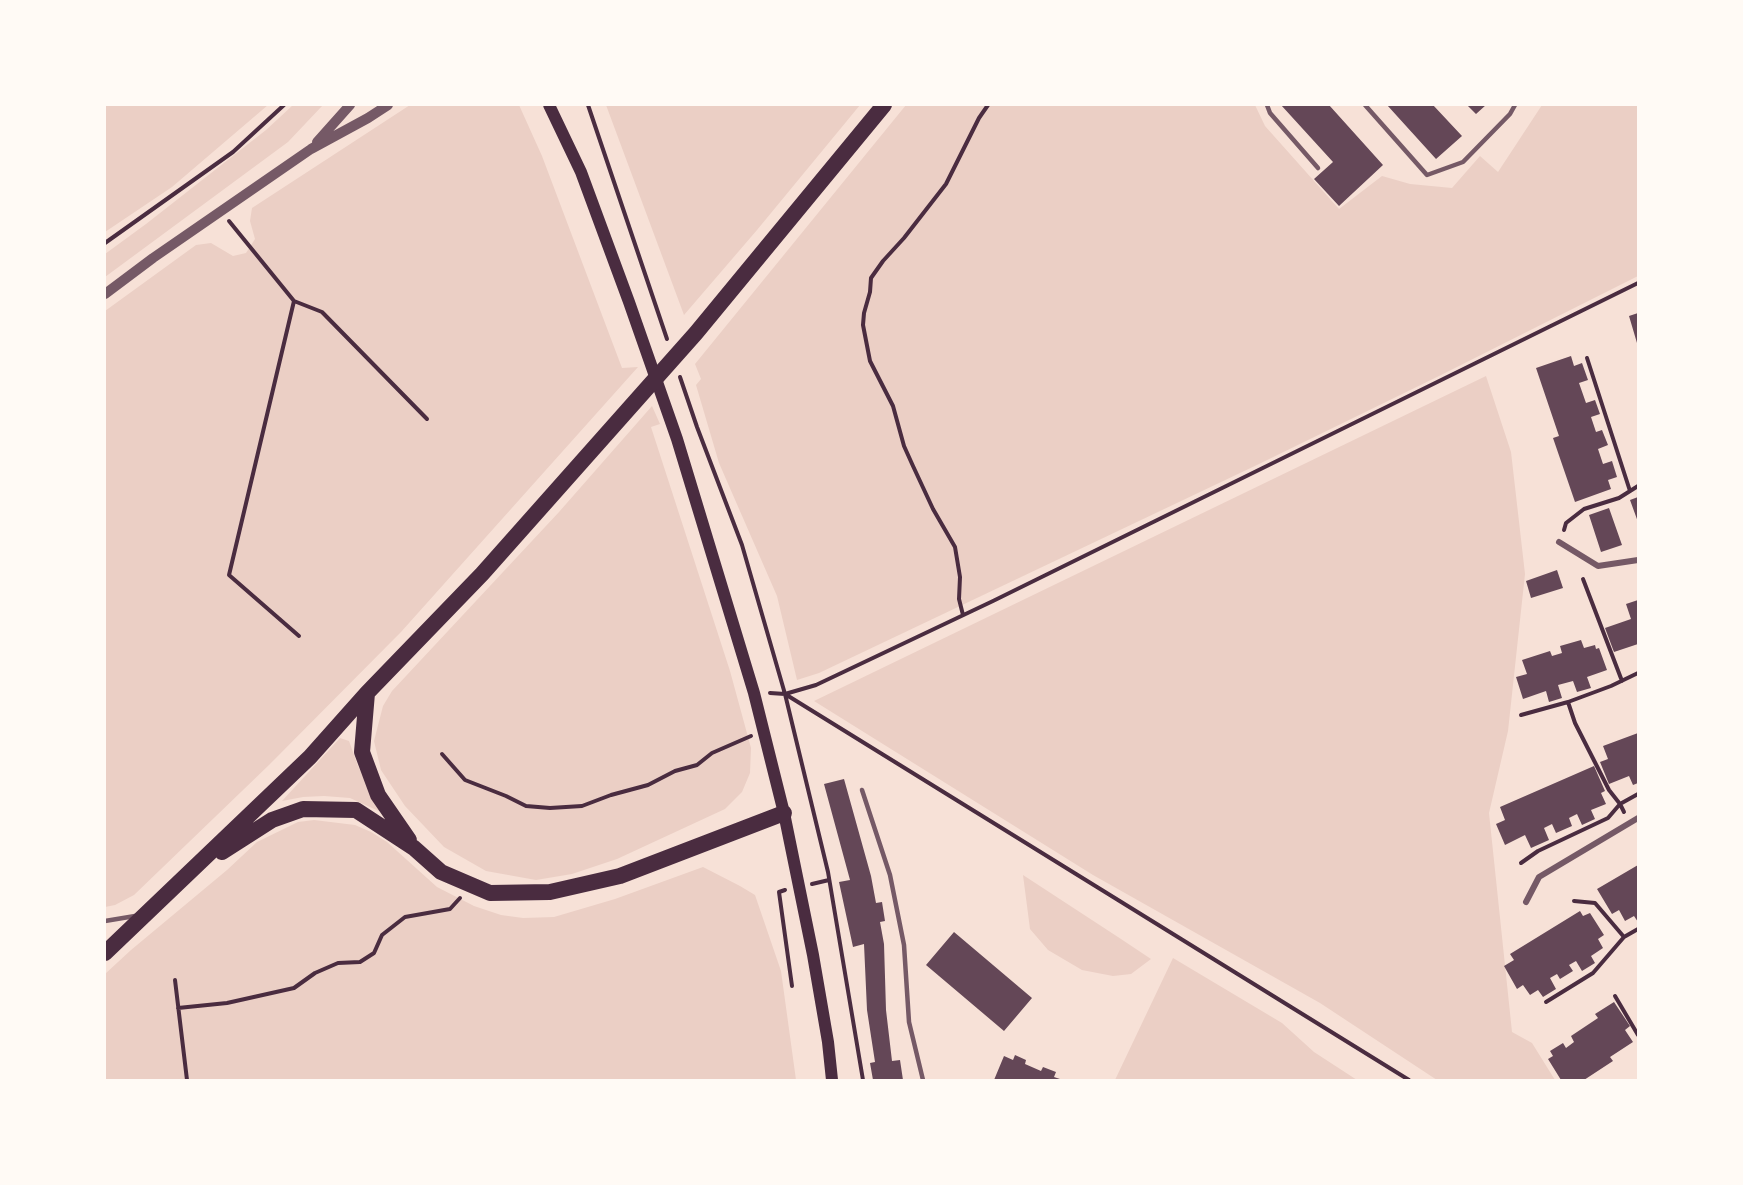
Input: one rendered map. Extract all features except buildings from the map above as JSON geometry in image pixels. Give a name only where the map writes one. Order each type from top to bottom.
[{"type":"highway","points":[[105,953],[310,757],[367,693],[482,574],[696,333],[883,106]]},
{"type":"highway","points":[[367,693],[362,752],[378,795],[414,848]]},
{"type":"highway","points":[[191,872],[272,820],[303,809],[356,810],[414,848],[441,872],[471,885],[490,893],[550,892],[620,876],[784,813]]},
{"type":"main road","points":[[549,105],[581,172],[677,439],[754,693],[784,813],[813,954],[832,1080]]},
{"type":"street","points":[[310,149],[350,105]]},
{"type":"street","points":[[105,294],[310,149],[388,105]]},
{"type":"street","points":[[1559,542],[1598,566],[1638,560]]},
{"type":"street","points":[[1526,902],[1539,877],[1638,818]]},
{"type":"lane","points":[[1267,105],[1270,113],[1318,168]]},
{"type":"lane","points":[[1365,105],[1427,175],[1463,162],[1510,114],[1515,105]]},
{"type":"lane","points":[[862,790],[890,875],[904,945],[909,1022],[923,1080]]},
{"type":"lane","points":[[105,921],[146,915]]},
{"type":"path","points":[[105,243],[233,152],[284,105]]},
{"type":"path","points":[[588,105],[651,291]]},
{"type":"path","points":[[963,615],[959,599],[960,577],[955,546],[933,509],[904,446],[893,406],[870,361],[863,319],[872,278],[883,261],[946,184],[979,118],[988,105]]},
{"type":"path","points":[[221,211],[294,301],[322,312],[427,419]]},
{"type":"path","points":[[785,694],[816,686],[993,601],[1638,283]]},
{"type":"path","points":[[294,301],[229,575],[299,636]]},
{"type":"path","points":[[1587,358],[1630,491]]},
{"type":"path","points":[[697,427],[742,545],[785,694],[828,872],[863,1080]]},
{"type":"path","points":[[1559,542],[1566,523],[1584,508],[1619,498],[1638,486]]},
{"type":"path","points":[[1583,579],[1622,681]]},
{"type":"path","points":[[1521,715],[1568,702],[1638,673]]},
{"type":"path","points":[[785,694],[1409,1080]]},
{"type":"path","points":[[1568,702],[1575,723],[1629,823]]},
{"type":"path","points":[[442,754],[465,780],[506,796],[526,807],[582,806],[648,785],[675,771],[697,765],[712,753],[763,731]]},
{"type":"path","points":[[1521,863],[1538,851],[1608,818],[1620,804],[1638,794]]},
{"type":"path","points":[[178,1008],[227,1003],[294,988],[315,973],[338,963],[360,962],[374,953],[382,935],[405,917],[450,909],[471,885]]},
{"type":"path","points":[[779,892],[792,986]]},
{"type":"path","points":[[1574,901],[1595,903],[1624,937]]},
{"type":"path","points":[[1546,1002],[1593,973],[1624,937],[1638,929]]},
{"type":"path","points":[[175,980],[187,1080]]},
{"type":"path","points":[[1615,996],[1638,1035]]},
{"type":"shaded area","points":[[105,105],[268,105],[172,187],[105,232]]},
{"type":"shaded area","points":[[293,105],[323,105],[288,142],[105,277],[105,254],[266,130]]},
{"type":"shaded area","points":[[410,105],[519,105],[542,156],[622,368],[638,367],[401,632],[269,765],[134,895],[115,905],[105,907],[105,311],[196,245],[211,243],[233,256],[246,253],[255,239],[250,221],[252,208]]},
{"type":"shaded area","points":[[606,105],[860,105],[684,315]]},
{"type":"shaded area","points":[[906,105],[1255,105],[1265,126],[1339,209],[1382,176],[1410,184],[1452,188],[1480,156],[1498,172],[1542,105],[1638,105],[1638,276],[1259,464],[819,673],[797,680],[777,596],[719,463],[696,385],[701,379],[695,364]]},
{"type":"shaded area","points":[[1486,376],[1511,452],[1525,574],[1508,731],[1489,813],[1512,1032],[1532,1043],[1555,1080],[1437,1080],[1320,1003],[1093,875],[814,701]]},
{"type":"shaded area","points":[[652,406],[660,424],[651,427],[730,671],[751,748],[750,773],[742,792],[725,809],[617,859],[572,874],[536,880],[486,871],[444,847],[405,806],[381,770],[374,741],[383,706],[392,691],[559,512]]},
{"type":"shaded area","points":[[340,738],[349,741],[358,766],[381,812],[350,798],[324,796],[282,801]]},
{"type":"shaded area","points":[[314,820],[355,825],[371,832],[387,842],[437,887],[474,906],[501,915],[523,918],[554,917],[615,899],[703,867],[740,886],[755,895],[781,971],[796,1080],[105,1080],[105,974],[257,842],[298,822]]},
{"type":"shaded area","points":[[1023,875],[1151,959],[1131,974],[1113,976],[1082,970],[1048,950],[1030,929]]},
{"type":"shaded area","points":[[1173,958],[1282,1023],[1314,1052],[1357,1080],[1115,1080]]}]
